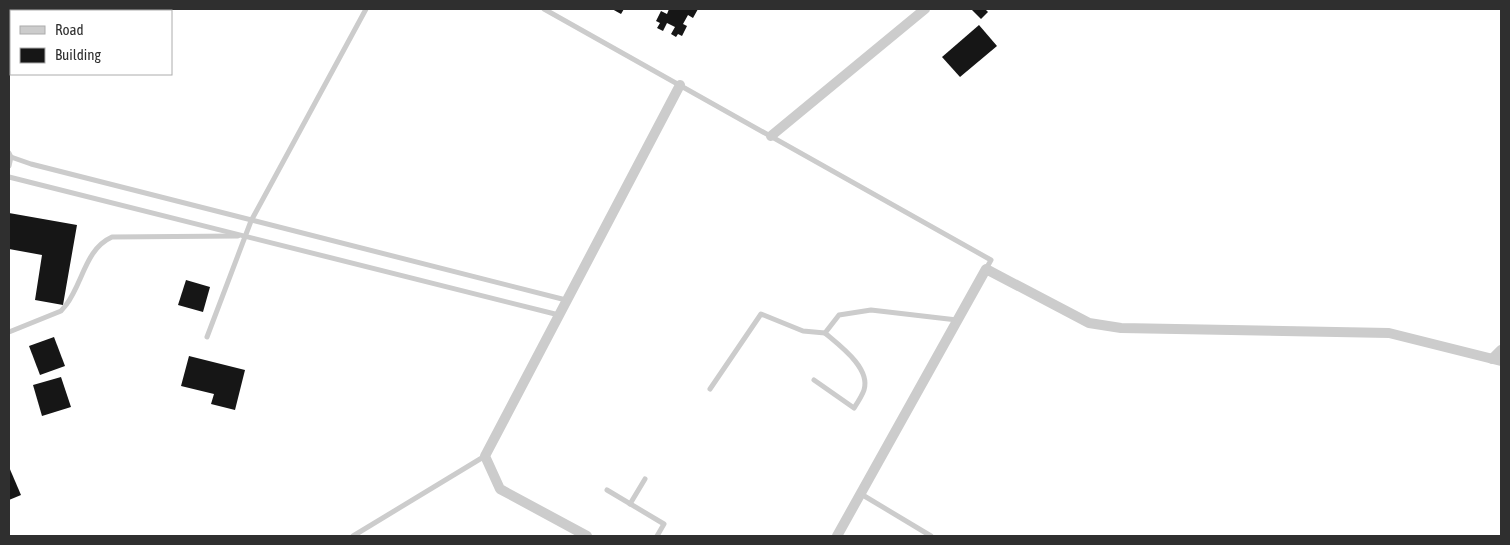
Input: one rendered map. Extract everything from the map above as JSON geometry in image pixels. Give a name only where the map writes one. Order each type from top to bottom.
[{"type":"street","points":[[771,136],[925,9]]},
{"type":"street","points":[[587,536],[500,489],[485,456],[680,85]]},
{"type":"street","points":[[837,536],[986,269],[1089,323],[1121,328],[1389,333],[1496,360],[1501,350]]},
{"type":"lane","points":[[206,337],[251,221],[366,9]]},
{"type":"lane","points":[[544,9],[991,260],[986,269]]},
{"type":"lane","points":[[9,166],[10,155],[31,164],[566,300]]},
{"type":"lane","points":[[9,177],[559,315]]},
{"type":"lane","points":[[9,332],[61,310],[66,305],[92,253],[98,245],[112,237],[246,236]]},
{"type":"lane","points":[[825,333],[839,315],[871,310],[958,320]]},
{"type":"lane","points":[[710,389],[761,314],[803,331],[825,333],[855,360],[863,375],[865,388],[854,408],[814,380]]},
{"type":"lane","points":[[353,536],[485,456]]},
{"type":"lane","points":[[630,504],[645,479]]},
{"type":"lane","points":[[607,490],[664,524],[657,536]]},
{"type":"lane","points":[[861,494],[931,536]]},
{"type":"building","points":[[612,9],[624,9],[621,14]]},
{"type":"building","points":[[669,9],[698,9],[693,18],[688,15],[683,24],[687,26],[682,36],[678,34],[676,37],[671,34],[675,27],[667,23],[663,31],[657,28],[660,23],[656,21],[661,11],[667,14]]},
{"type":"building","points":[[971,9],[985,9],[988,12],[981,19]]},
{"type":"building","points":[[979,25],[997,46],[960,77],[942,57]]},
{"type":"building","points":[[9,213],[77,225],[63,305],[35,300],[42,255],[9,249]]},
{"type":"building","points":[[186,280],[210,287],[203,312],[178,305]]},
{"type":"building","points":[[54,337],[65,366],[40,375],[29,346]]},
{"type":"building","points":[[189,356],[245,370],[235,410],[211,404],[214,394],[181,386]]},
{"type":"building","points":[[61,377],[71,407],[42,416],[33,385]]},
{"type":"building","points":[[9,467],[21,495],[9,500]]}]
